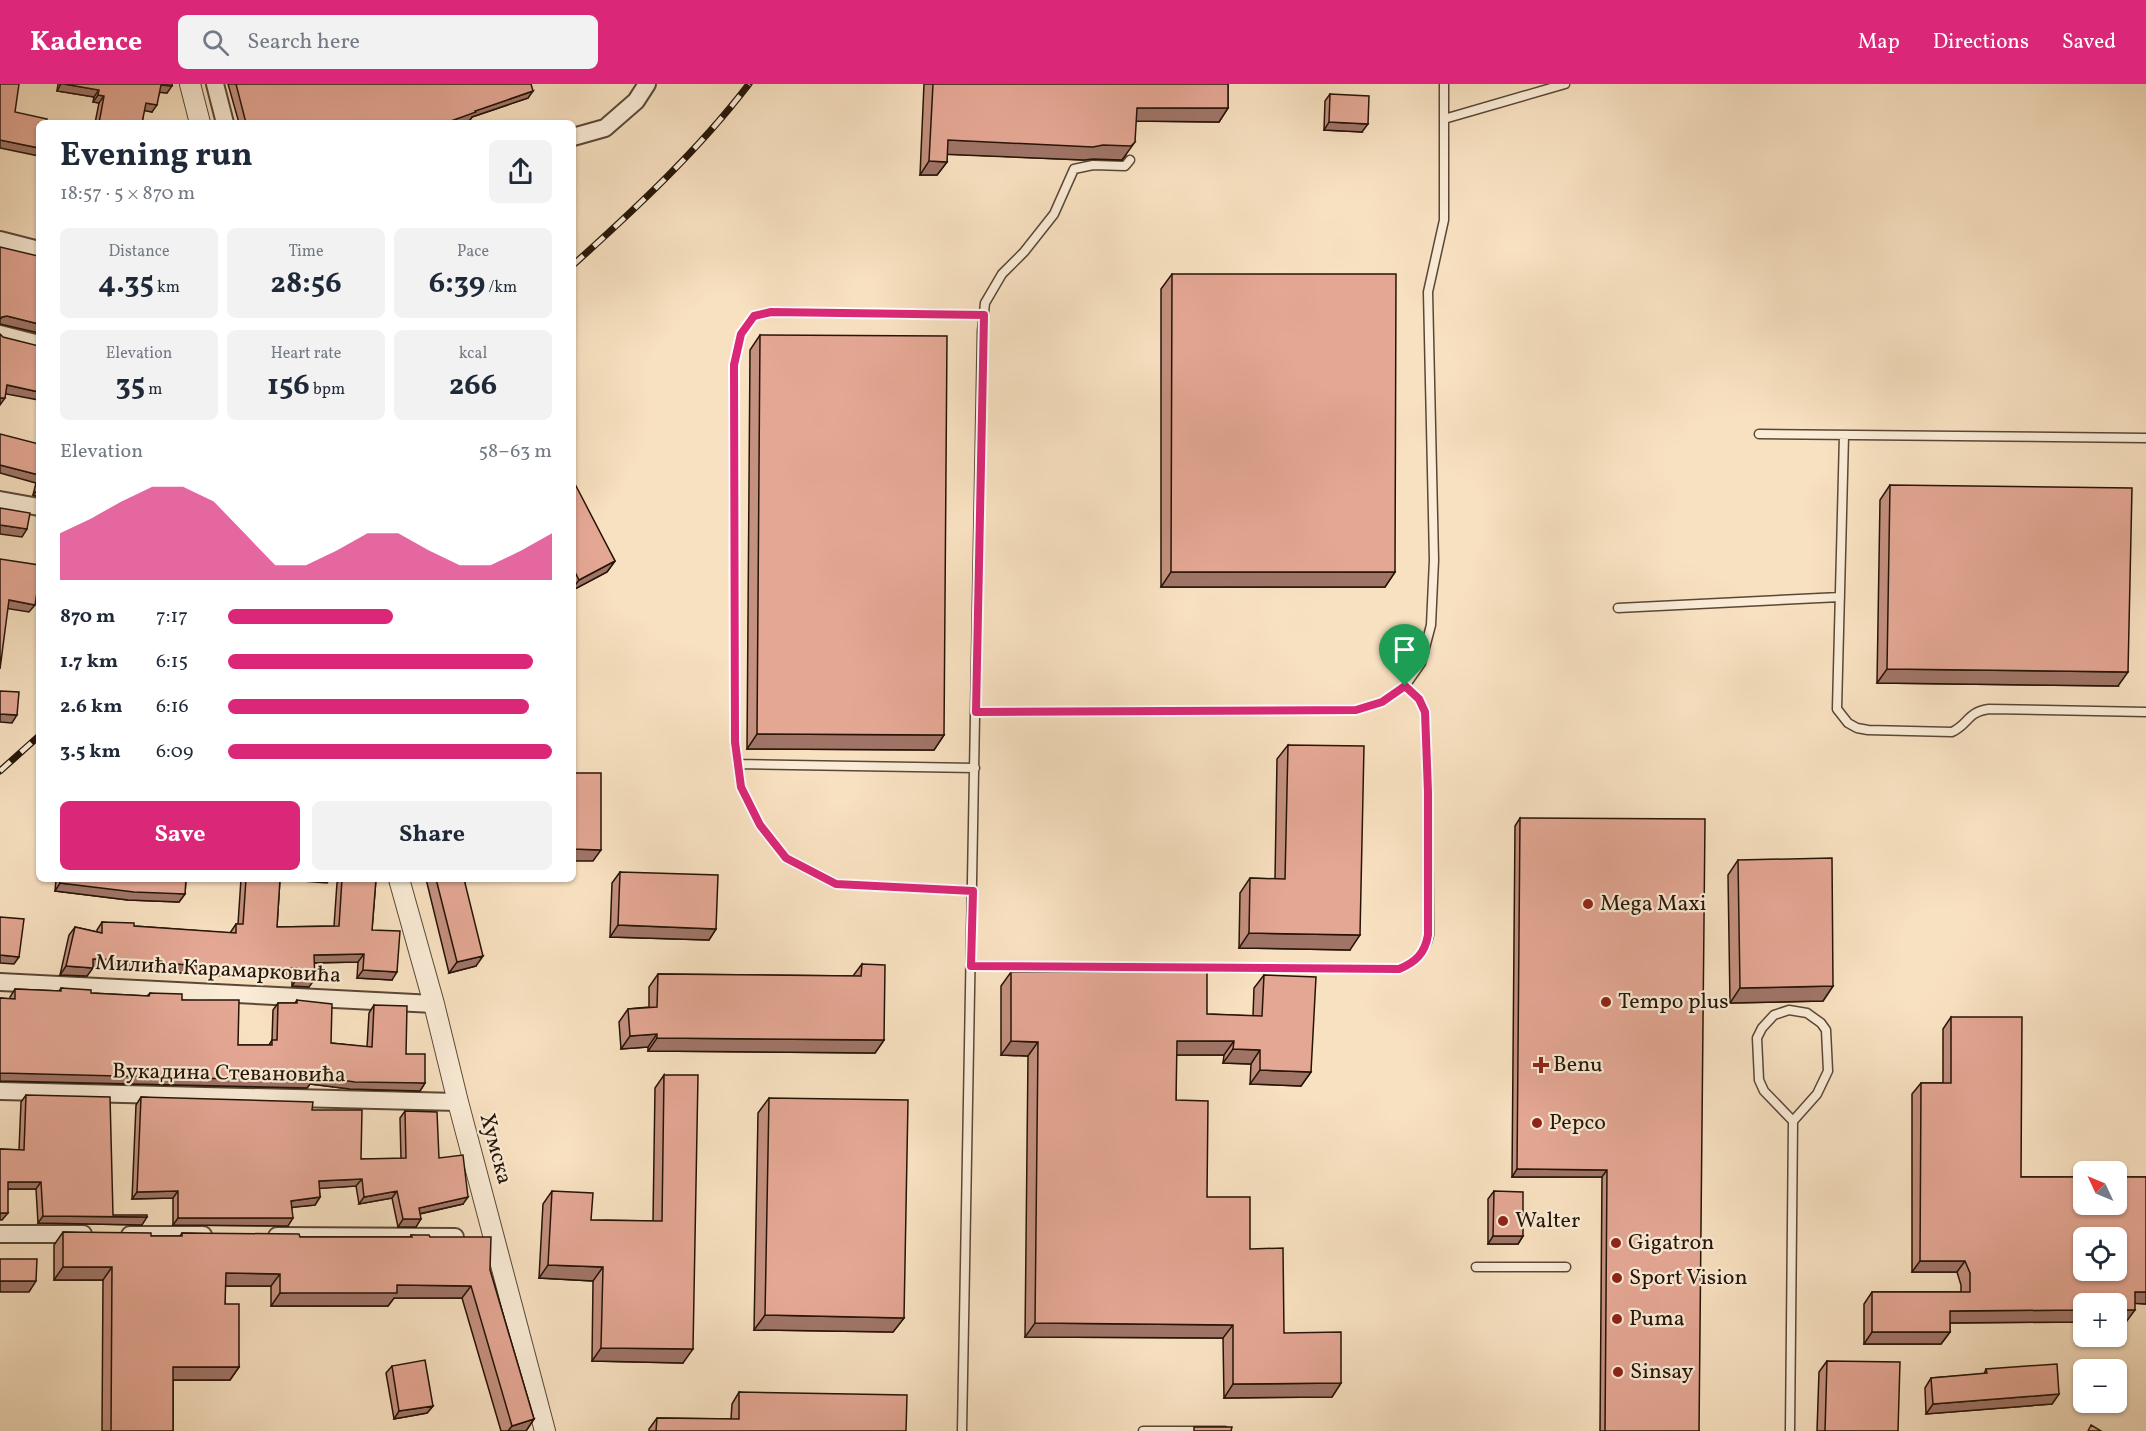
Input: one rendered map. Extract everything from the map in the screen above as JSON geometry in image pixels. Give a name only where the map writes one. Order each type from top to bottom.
[{"type":"street","points":[[190,84],[199,120]]},
{"type":"street","points":[[215,84],[224,120]]},
{"type":"street","points":[[576,136],[604,128],[636,101],[647,84]]},
{"type":"street","points":[[0,240],[36,249]]},
{"type":"street","points":[[0,334],[36,343]]},
{"type":"street","points":[[0,500],[36,506]]},
{"type":"street","name":"Хумска","points":[[400,882],[434,1004],[458,1102],[482,1238],[545,1431]]},
{"type":"street","name":"Милића Карамарковића","points":[[0,982],[434,1004]]},
{"type":"street","name":"Вукадина Стевановића","points":[[0,1091],[458,1102]]},
{"type":"street","points":[[0,1234],[94,1235]]},
{"type":"street","points":[[117,1235],[223,1236]]},
{"type":"street","points":[[258,1236],[482,1238]]},
{"type":"lane","points":[[976,712],[1356,710],[1382,702],[1405,686],[1421,663],[1431,625],[1434,560],[1428,292],[1444,220],[1444,84]]},
{"type":"lane","points":[[1444,119],[1565,84]]},
{"type":"lane","points":[[962,1431],[982,342],[985,303],[1002,274],[1024,252],[1054,214],[1074,169],[1093,165],[1125,166],[1130,160]]},
{"type":"lane","points":[[973,891],[836,884],[786,858],[760,825],[741,787],[735,742],[734,365],[741,334],[754,316],[771,312],[984,315]]},
{"type":"lane","points":[[1759,434],[2146,438]]},
{"type":"lane","points":[[1844,435],[1837,709],[1848,723],[1868,730],[1952,732],[1977,711],[2146,712]]},
{"type":"lane","points":[[1618,608],[1839,597]]},
{"type":"lane","points":[[971,966],[1399,969],[1409,965],[1423,951],[1428,935],[1428,792],[1425,712],[1419,699],[1405,686]]},
{"type":"lane","points":[[738,764],[975,768]]},
{"type":"lane","points":[[1790,1431],[1793,1121],[1817,1094],[1828,1071],[1827,1030],[1807,1013],[1789,1010],[1774,1015],[1762,1028],[1757,1038],[1759,1080],[1764,1091],[1793,1121]]},
{"type":"lane","points":[[1476,1267],[1566,1266]]},
{"type":"lane","points":[[1143,1431],[1225,1431]]},
{"type":"building","points":[[0,84],[19,84],[15,112],[47,119],[36,120],[36,147],[0,140]]},
{"type":"building","points":[[64,84],[172,84],[172,86],[161,85],[157,105],[146,103],[143,120],[100,120],[104,96],[98,95],[99,90]]},
{"type":"building","points":[[236,84],[531,84],[533,91],[454,120],[245,120]]},
{"type":"building","points":[[933,84],[1228,84],[1228,108],[1137,108],[1135,142],[1131,146],[1093,147],[948,140],[947,162],[929,161]]},
{"type":"building","points":[[1330,94],[1369,96],[1368,124],[1329,122]]},
{"type":"building","points":[[0,247],[36,256],[36,323],[7,316],[0,319]]},
{"type":"building","points":[[1172,274],[1396,274],[1395,572],[1171,572]]},
{"type":"building","points":[[0,334],[3,337],[36,345],[36,391],[7,385],[5,398],[0,398]]},
{"type":"building","points":[[760,335],[947,336],[944,735],[757,734]]},
{"type":"building","points":[[0,434],[36,443],[36,474],[0,465]]},
{"type":"building","points":[[1890,485],[2132,488],[2128,672],[1887,669]]},
{"type":"building","points":[[576,486],[615,561],[579,580],[576,574]]},
{"type":"building","points":[[0,508],[30,513],[27,529],[0,525]]},
{"type":"building","points":[[0,559],[36,565],[35,605],[9,600],[0,669]]},
{"type":"building","points":[[0,691],[19,692],[17,715],[0,714]]},
{"type":"building","points":[[1288,745],[1364,746],[1360,935],[1249,933],[1250,878],[1285,879]]},
{"type":"building","points":[[576,773],[601,773],[601,850],[576,849]]},
{"type":"building","name":"Tempo plus","points":[[1520,818],[1705,819],[1699,1431],[1605,1431],[1607,1170],[1517,1169]]},
{"type":"building","points":[[1832,858],[1833,986],[1740,988],[1738,860]]},
{"type":"building","points":[[620,872],[718,875],[716,929],[618,925]]},
{"type":"building","points":[[186,882],[185,894],[134,892],[60,883]]},
{"type":"building","points":[[246,882],[280,882],[277,927],[339,926],[342,882],[376,882],[372,930],[400,931],[397,972],[363,970],[364,954],[314,955],[315,979],[297,978],[297,968],[247,969],[161,963],[161,961],[93,959],[93,968],[66,966],[75,927],[102,933],[102,922],[134,923],[134,926],[236,933],[236,924],[243,924]]},
{"type":"building","points":[[437,882],[465,882],[483,956],[457,962]]},
{"type":"building","points":[[0,917],[24,919],[19,957],[0,955]]},
{"type":"building","points":[[862,964],[885,965],[884,1040],[657,1038],[657,1034],[630,1036],[628,1009],[657,1007],[658,974],[861,976]]},
{"type":"building","points":[[1011,972],[1207,972],[1207,1014],[1262,1016],[1264,975],[1316,977],[1311,1072],[1260,1070],[1260,1050],[1233,1049],[1234,1041],[1177,1041],[1176,1100],[1208,1101],[1207,1197],[1250,1197],[1250,1249],[1283,1248],[1284,1333],[1341,1332],[1341,1383],[1233,1384],[1233,1325],[1035,1323],[1038,1042],[1011,1041]]},
{"type":"building","points":[[61,988],[91,990],[91,993],[149,996],[150,993],[182,994],[182,1000],[239,1000],[238,1045],[272,1045],[272,1040],[277,1040],[278,1003],[297,1003],[297,1000],[332,1004],[331,1043],[372,1047],[374,1005],[407,1006],[406,1054],[425,1054],[425,1083],[355,1082],[313,1076],[313,1081],[0,1073],[0,998],[15,999],[15,989],[61,991]]},
{"type":"building","points":[[1951,1017],[2022,1017],[2021,1177],[2073,1177],[2073,1215],[2127,1215],[2127,1177],[2146,1177],[2146,1292],[2135,1292],[2135,1310],[2127,1310],[2127,1293],[2073,1293],[2073,1310],[1950,1311],[1950,1332],[1872,1332],[1872,1292],[1970,1292],[1970,1273],[1965,1261],[1920,1261],[1921,1083],[1951,1083]]},
{"type":"building","points":[[664,1075],[698,1075],[693,1349],[601,1348],[603,1267],[548,1265],[552,1191],[593,1193],[591,1220],[662,1221]]},
{"type":"building","points":[[26,1095],[110,1097],[113,1215],[147,1215],[147,1217],[43,1216],[41,1182],[8,1182],[8,1213],[0,1213],[0,1149],[24,1150]]},
{"type":"building","points":[[141,1097],[313,1102],[312,1110],[362,1110],[361,1159],[406,1158],[405,1111],[437,1112],[439,1158],[463,1155],[468,1197],[419,1208],[421,1219],[403,1219],[397,1191],[364,1197],[362,1179],[319,1181],[320,1197],[291,1201],[293,1218],[178,1218],[178,1191],[137,1192]]},
{"type":"building","points":[[769,1098],[908,1100],[904,1318],[765,1315]]},
{"type":"building","name":"Walter","points":[[1494,1191],[1523,1192],[1523,1236],[1493,1236]]},
{"type":"building","points":[[63,1232],[151,1233],[151,1236],[182,1236],[182,1233],[299,1234],[300,1237],[429,1235],[430,1237],[491,1237],[490,1270],[534,1419],[512,1426],[471,1286],[397,1285],[397,1293],[280,1293],[280,1274],[226,1273],[225,1304],[239,1304],[239,1367],[173,1367],[173,1431],[111,1431],[112,1267],[63,1267]]},
{"type":"building","points":[[0,1259],[37,1259],[36,1281],[0,1281]]},
{"type":"building","points":[[425,1360],[433,1406],[399,1411],[392,1366]]},
{"type":"building","points":[[1827,1361],[1900,1362],[1898,1431],[1825,1431]]},
{"type":"building","points":[[2057,1364],[2059,1394],[1933,1404],[1931,1378],[1987,1373],[1986,1369]]},
{"type":"building","points":[[739,1392],[907,1395],[906,1431],[656,1431],[657,1418],[739,1419]]},
{"type":"building","points":[[2091,1425],[2101,1431],[2088,1431]]},
{"type":"building","points":[[1194,1427],[1232,1427],[1231,1431],[1194,1431]]},
{"type":"railway","points":[[576,262],[687,156],[749,84]]},
{"type":"railway","points":[[0,771],[36,739]]},
{"type":"place","name":"Mega Maxi","points":[[1588,904]]},
{"type":"place","name":"Tempo plus","points":[[1606,1002]]},
{"type":"place","name":"Benu","points":[[1541,1065]]},
{"type":"place","name":"Pepco","points":[[1537,1123]]},
{"type":"place","name":"Walter","points":[[1503,1221]]},
{"type":"place","name":"Gigatron","points":[[1616,1243]]},
{"type":"place","name":"Sport Vision","points":[[1617,1278]]},
{"type":"place","name":"Puma","points":[[1617,1319]]},
{"type":"place","name":"Sinsay","points":[[1618,1372]]},
{"type":"route","points":[[771,312],[984,315],[976,712],[1356,710],[1382,702],[1405,686],[1419,699],[1425,712],[1428,792],[1428,935],[1423,951],[1409,965],[1399,969],[971,966],[973,891],[836,884],[786,858],[760,825],[741,787],[735,742],[734,365],[741,334],[754,316],[771,312]]}]
